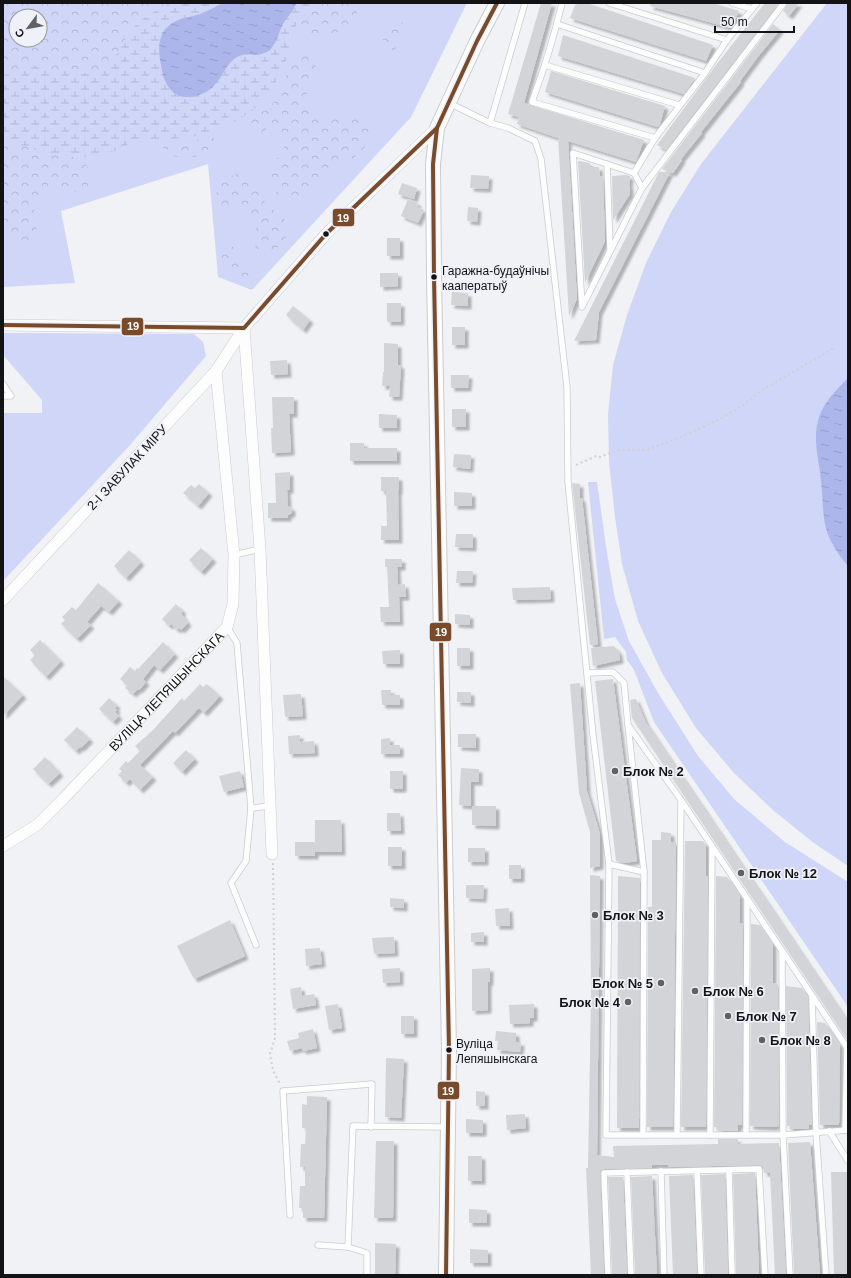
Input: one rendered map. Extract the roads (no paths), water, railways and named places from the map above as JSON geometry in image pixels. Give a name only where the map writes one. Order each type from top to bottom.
[{"type":"street","points":[[446,1275],[449,1050],[433,164],[437,128],[477,41],[497,3]]},
{"type":"street","name":"2-І ЗАВУЛАК МІРУ","points":[[3,600],[216,371],[244,328],[326,234],[437,128]]},
{"type":"street","points":[[3,325],[244,328],[260,549],[272,854]]},
{"type":"street","name":"ВУЛІЦА ЛЕПЯШЫНСКАГА","points":[[3,846],[37,825],[227,627],[233,604],[234,555],[216,371]]},
{"type":"lane","points":[[490,123],[525,3]]},
{"type":"lane","points":[[562,3],[545,66],[532,102],[655,138]]},
{"type":"lane","points":[[609,3],[727,40]]},
{"type":"lane","points":[[732,3],[752,10]]},
{"type":"lane","points":[[634,173],[655,138],[705,73],[727,40],[757,3]]},
{"type":"lane","points":[[642,188],[634,173],[572,152],[582,308],[642,188],[784,3]]},
{"type":"lane","points":[[557,24],[705,73]]},
{"type":"lane","points":[[545,66],[679,105]]},
{"type":"lane","points":[[449,102],[490,123],[508,128],[535,141],[541,159],[567,387],[569,490],[587,673],[609,864],[606,1135],[783,1135],[847,1130],[848,1049],[681,800],[628,725]]},
{"type":"lane","points":[[607,164],[610,252]]},
{"type":"lane","points":[[3,384],[11,396],[3,396]]},
{"type":"lane","points":[[234,555],[260,549]]},
{"type":"lane","points":[[227,627],[237,643],[251,808],[246,861],[231,883],[256,945]]},
{"type":"lane","points":[[587,673],[613,672],[624,683],[644,872],[643,1135]]},
{"type":"lane","points":[[677,1135],[681,800]]},
{"type":"lane","points":[[251,808],[271,806]]},
{"type":"lane","points":[[710,1135],[712,847]]},
{"type":"lane","points":[[609,864],[644,872]]},
{"type":"lane","points":[[746,1135],[747,898]]},
{"type":"lane","points":[[782,951],[783,1135],[790,1275]]},
{"type":"lane","points":[[812,996],[816,1132],[826,1275]]},
{"type":"lane","points":[[290,1215],[283,1091],[372,1084],[371,1127]]},
{"type":"lane","points":[[348,1247],[353,1126],[447,1127]]},
{"type":"lane","points":[[829,1131],[848,1161]]},
{"type":"lane","points":[[608,1275],[604,1173],[759,1169],[765,1275]]},
{"type":"lane","points":[[729,1170],[732,1275]]},
{"type":"lane","points":[[662,1171],[664,1275]]},
{"type":"lane","points":[[697,1171],[701,1275]]},
{"type":"lane","points":[[627,1172],[631,1275]]},
{"type":"lane","points":[[318,1245],[348,1247],[367,1253],[367,1275]]},
{"type":"water","points":[[222,3],[296,4],[283,24],[276,41],[269,51],[257,55],[244,55],[237,57],[228,66],[217,83],[207,92],[191,97],[177,95],[168,86],[163,73],[159,48],[161,37],[166,28],[174,22],[203,13]]},
{"type":"water","points":[[848,378],[848,566],[833,546],[825,526],[816,433],[821,411],[831,396]]},
{"type":"place","name":"Гаражна-будаўнічы кааператыў","points":[[434,277]]},
{"type":"place","name":"Блок № 2","points":[[615,771]]},
{"type":"place","name":"Блок № 12","points":[[741,873]]},
{"type":"place","name":"Блок № 3","points":[[595,915]]},
{"type":"place","name":"Блок № 5","points":[[661,983]]},
{"type":"place","name":"Блок № 6","points":[[695,991]]},
{"type":"place","name":"Блок № 4","points":[[628,1002]]},
{"type":"place","name":"Блок № 7","points":[[728,1016]]},
{"type":"place","name":"Блок № 8","points":[[762,1040]]},
{"type":"place","name":"Вуліца Лепяшынскага","points":[[449,1050]]}]
